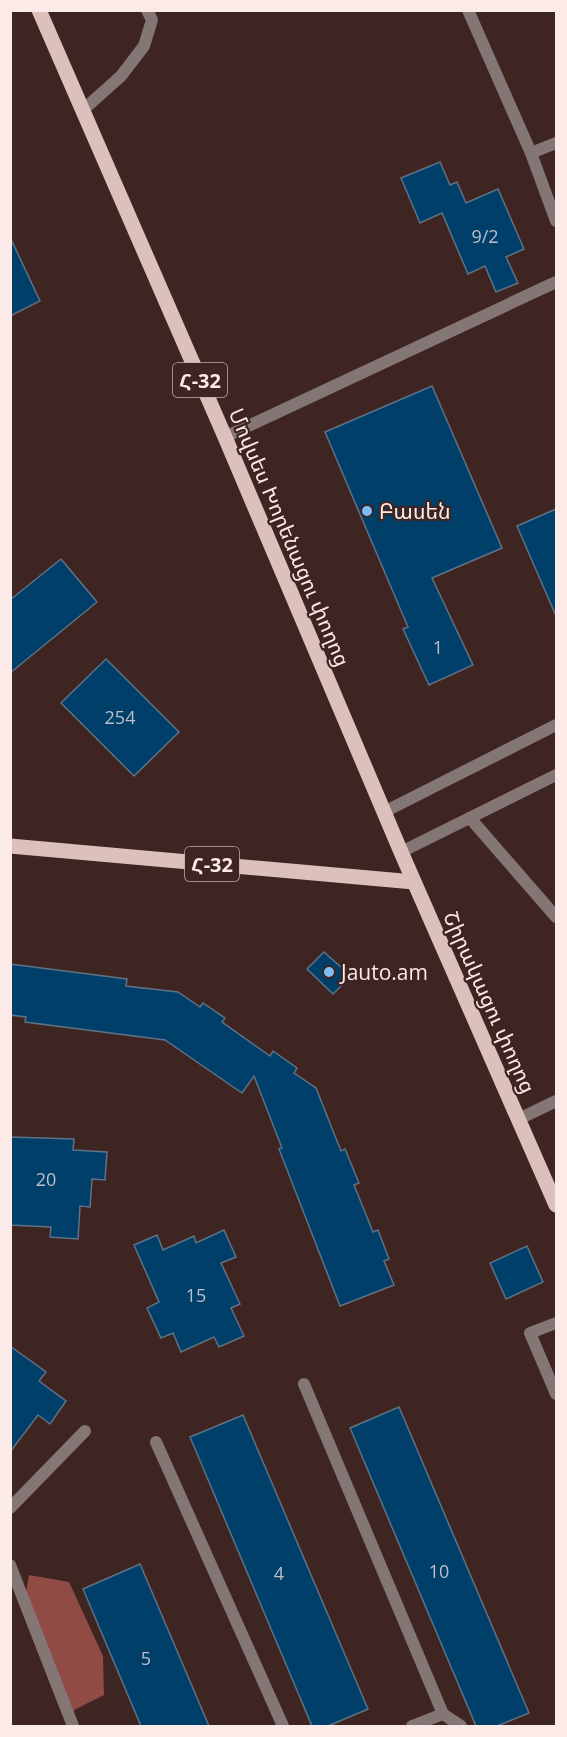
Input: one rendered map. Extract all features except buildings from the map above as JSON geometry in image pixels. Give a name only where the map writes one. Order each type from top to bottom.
[{"type":"main road","name":"Մովսես Խորենացու փողոց","points":[[39,10],[225,437],[414,882]]},
{"type":"main road","name":"Հ-32","points":[[10,846],[414,882]]},
{"type":"main road","name":"Շիրակացու փողոց","points":[[414,882],[556,1205]]},
{"type":"street","points":[[83,110],[120,76],[144,46],[152,20],[147,10]]},
{"type":"street","points":[[468,10],[531,153],[556,220]]},
{"type":"street","points":[[531,153],[556,142]]},
{"type":"street","points":[[225,437],[556,282]]},
{"type":"street","points":[[384,812],[556,725]]},
{"type":"street","points":[[401,852],[556,775]]},
{"type":"street","points":[[470,818],[556,917]]},
{"type":"street","points":[[519,1119],[556,1101]]},
{"type":"street","points":[[556,1323],[530,1333],[556,1394]]},
{"type":"street","points":[[304,1384],[443,1714],[461,1726]]},
{"type":"street","points":[[10,1508],[85,1431]]},
{"type":"street","points":[[156,1442],[282,1726]]},
{"type":"street","points":[[10,1564],[73,1726]]},
{"type":"street","points":[[412,1726],[443,1714]]},
{"type":"shaded area","points":[[29,1575],[69,1582],[103,1656],[104,1695],[68,1713],[24,1604]]},
{"type":"place","name":"Բասեն","points":[[367,511]]},
{"type":"place","name":"Jauto.am","points":[[329,972]]}]
